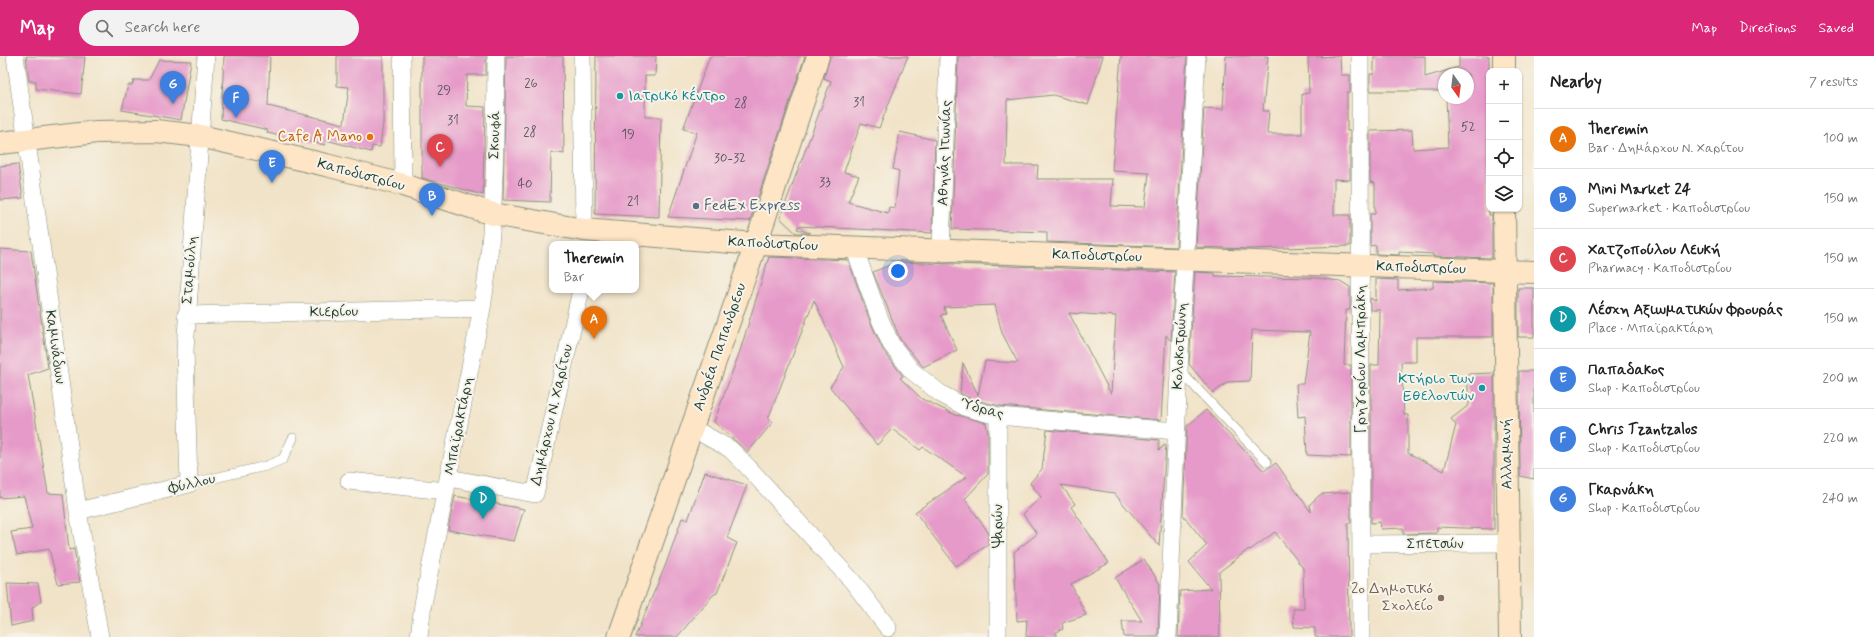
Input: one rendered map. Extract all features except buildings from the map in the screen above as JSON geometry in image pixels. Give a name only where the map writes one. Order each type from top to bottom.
[{"type":"main road","name":"Ανδρέα Παπανδρεου","points":[[619,637],[756,244],[818,56]]},
{"type":"main road","points":[[1504,56],[1504,68]]},
{"type":"main road","name":"Καποδιστρίου","points":[[0,143],[120,131],[156,131],[200,136],[319,163],[403,185],[493,214],[590,235],[756,244],[1534,272]]},
{"type":"main road","name":"Αλλαμανή","points":[[1504,212],[1510,637]]},
{"type":"street","name":"Καμινάδων","points":[[15,56],[78,511],[100,637]]},
{"type":"street","name":"Σταμούλη","points":[[189,484],[184,377],[186,315],[206,56]]},
{"type":"street","points":[[402,56],[403,185]]},
{"type":"street","name":"Σκουφά","points":[[493,214],[496,56]]},
{"type":"street","points":[[582,56],[590,235]]},
{"type":"street","name":"Αθηνάς Ιτωνίας","points":[[941,250],[948,56]]},
{"type":"street","name":"Κολοκοτρώνη","points":[[1168,637],[1179,370],[1197,56]]},
{"type":"street","name":"Γρηγορίου Λαμπράκη","points":[[1360,56],[1361,637]]},
{"type":"street","name":"Μπαϊρακτάρη","points":[[419,637],[423,604],[448,485],[482,308],[490,262],[493,214]]},
{"type":"street","name":"Ύδρας","points":[[854,247],[879,317],[891,344],[898,355],[924,382],[940,394],[966,408],[998,416],[1176,431]]},
{"type":"street","name":"Δημάρχου Ν. Χαρίτου","points":[[448,485],[534,494],[580,293]]},
{"type":"street","name":"Κιερίου","points":[[186,315],[482,308]]},
{"type":"street","name":"Ψαρών","points":[[998,416],[998,637]]},
{"type":"street","points":[[692,428],[730,449],[743,462],[853,582],[888,628]]},
{"type":"street","points":[[349,481],[448,485]]},
{"type":"street","name":"Φύλλου","points":[[78,511],[189,484]]},
{"type":"street","name":"Σπετσών","points":[[1361,544],[1509,544]]},
{"type":"lane","points":[[1179,370],[1267,462]]},
{"type":"lane","name":"Φύλλου","points":[[189,484],[266,466],[283,459],[293,438]]},
{"type":"place","name":"Ιατρικό κέντρο","points":[[620,96]]},
{"type":"place","name":"Γκαρνάκη","points":[[173,104]]},
{"type":"place","name":"Chris Tzantzalos","points":[[236,118]]},
{"type":"place","name":"Cafe A Mano","points":[[370,137]]},
{"type":"place","name":"Χατζοπούλου Λευκή","points":[[440,167]]},
{"type":"place","name":"Παπαδακος","points":[[272,183]]},
{"type":"place","name":"FedEx Express","points":[[696,206]]},
{"type":"place","name":"Mini Market 24","points":[[432,216]]},
{"type":"place","name":"Theremin","points":[[594,339]]},
{"type":"place","name":"Κτήριο των Εθελοντών","points":[[1482,388]]},
{"type":"place","name":"Λέσχη Αξιωματικών Φρουράς","points":[[483,519]]},
{"type":"place","name":"2ο Δημοτικό Σχολείο","points":[[1441,598]]}]
